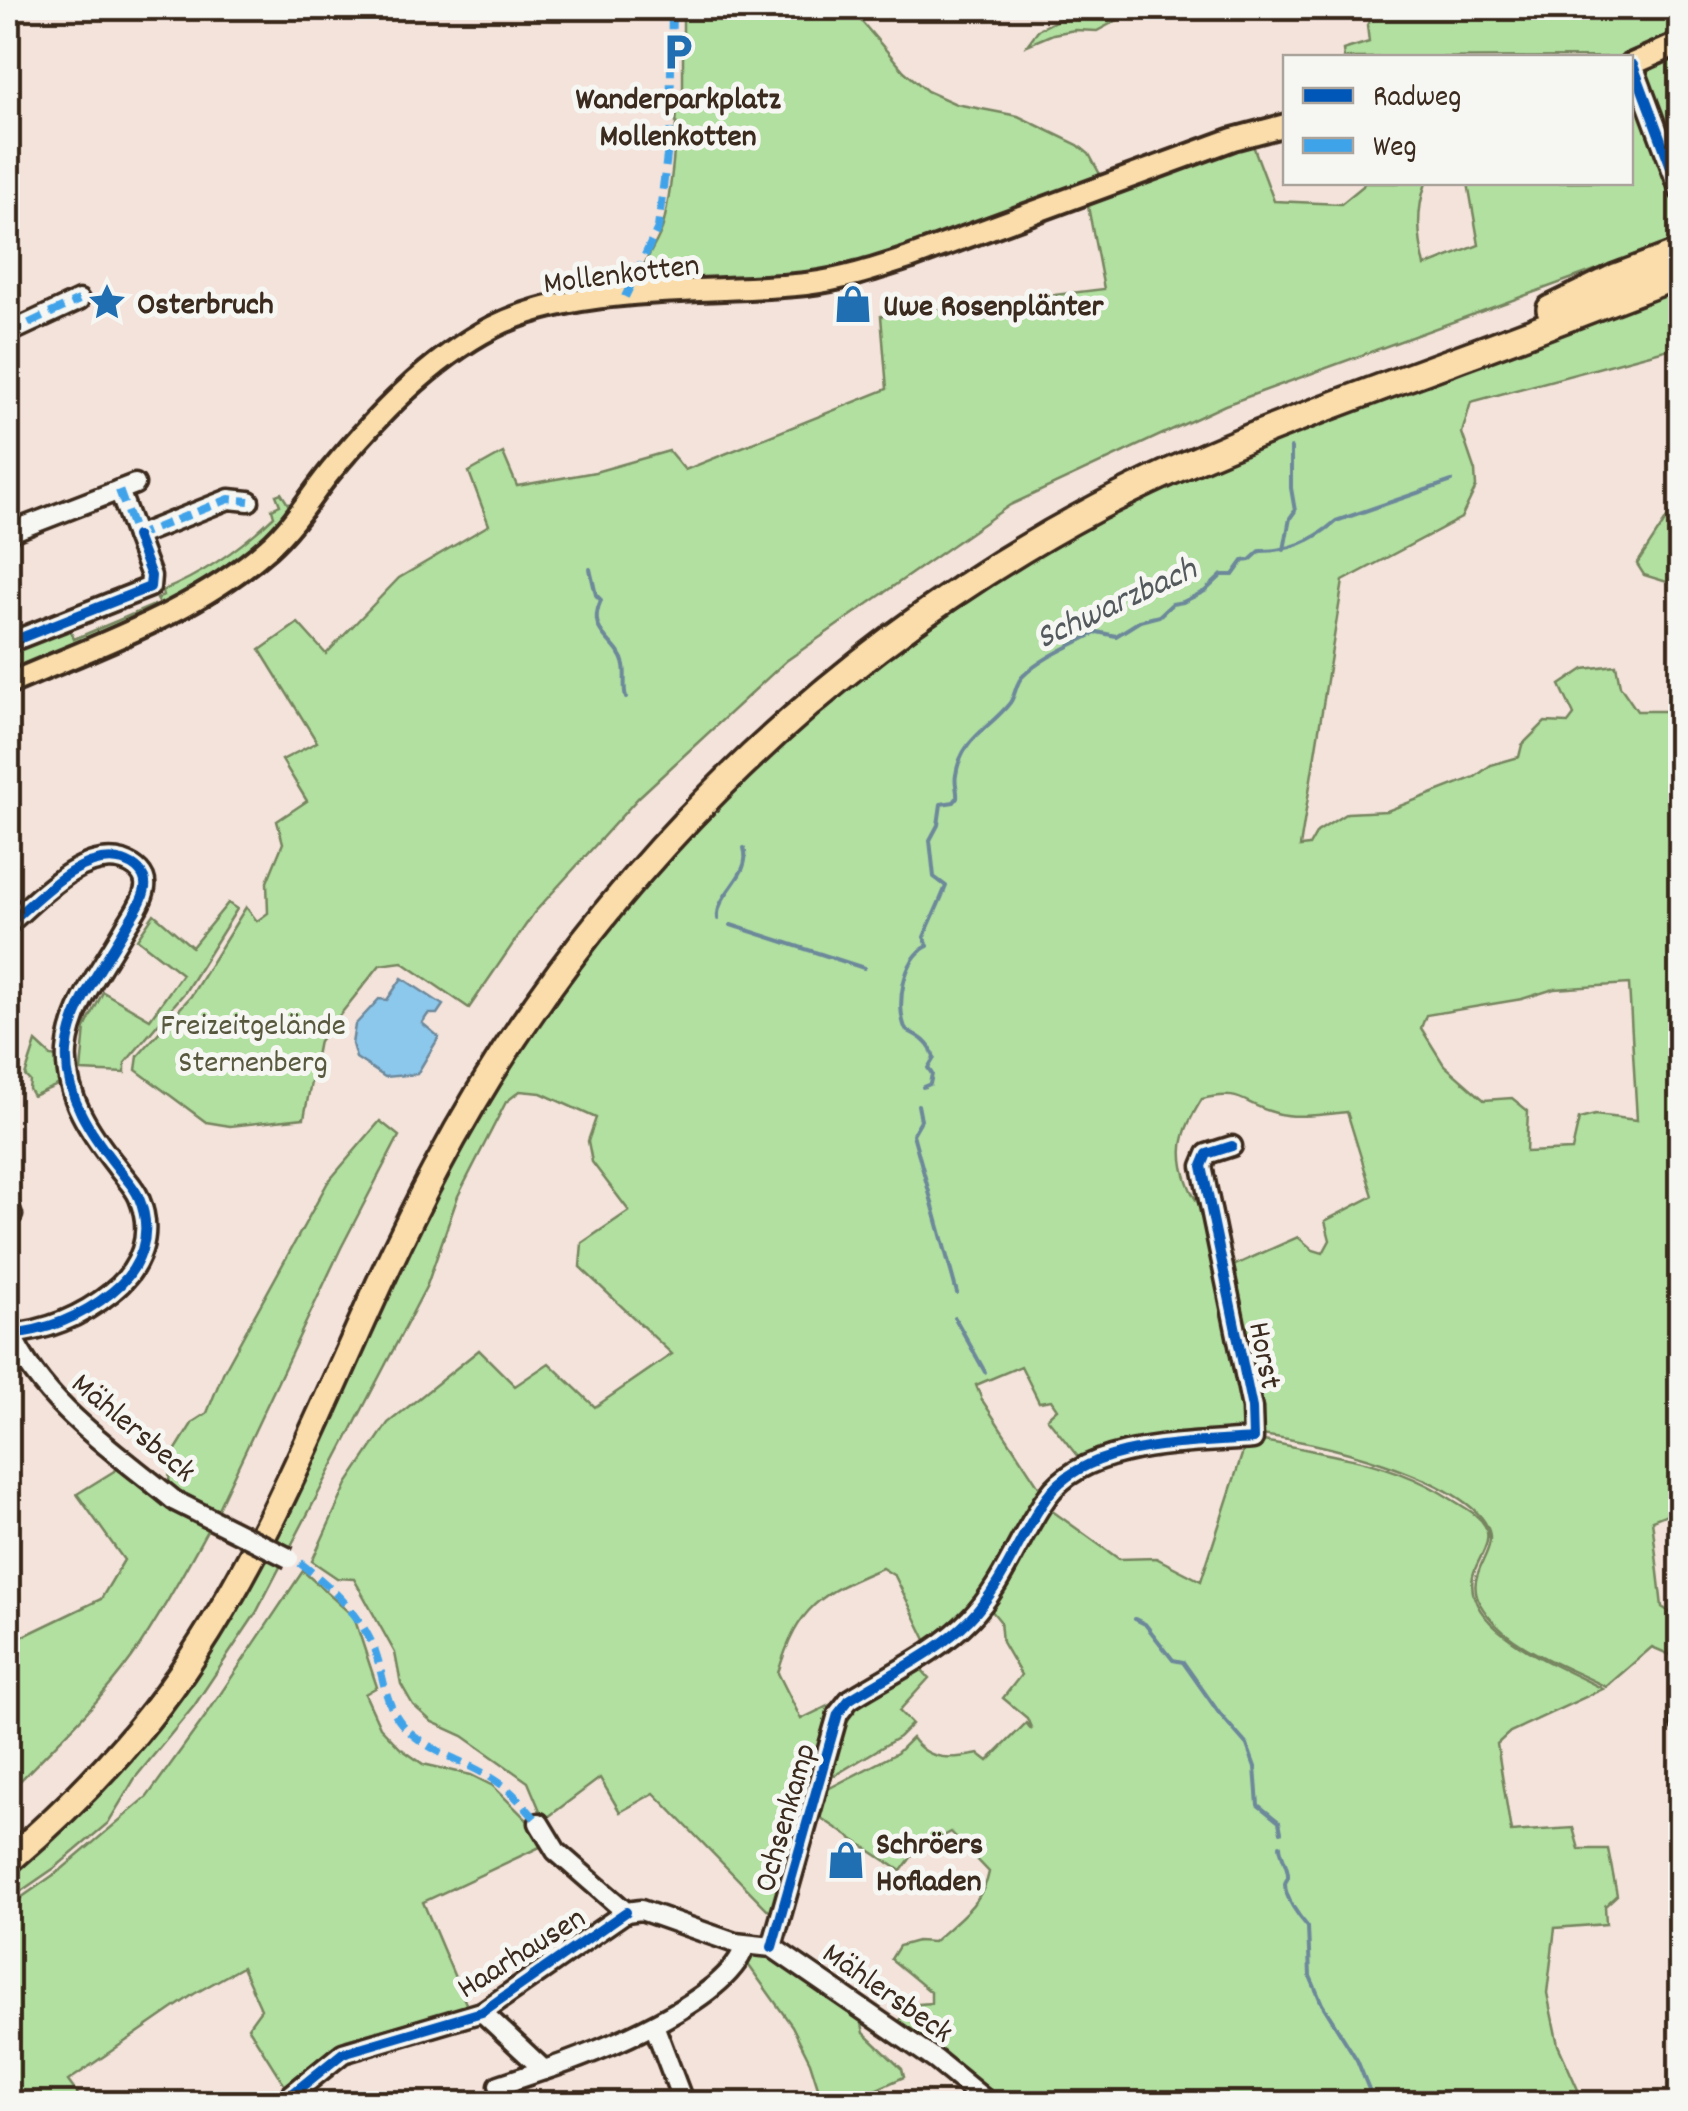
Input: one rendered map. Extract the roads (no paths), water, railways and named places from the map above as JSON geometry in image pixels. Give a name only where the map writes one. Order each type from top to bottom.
[{"type":"highway","points":[[8,1839],[110,1739],[188,1633],[248,1527],[372,1259],[439,1127],[467,1081],[569,935],[637,854],[713,774],[806,690],[868,641],[951,582],[1083,503],[1199,446],[1493,336],[1616,277],[1680,254]]},
{"type":"highway","points":[[8,1861],[123,1748],[198,1649],[250,1561],[412,1214],[512,1039],[576,949],[715,791],[866,658],[957,592],[1102,505],[1252,437],[1680,275]]},
{"type":"main road","points":[[1633,65],[1680,43]]},
{"type":"main road","name":"Mollenkotten","points":[[8,684],[128,632],[236,573],[283,534],[328,474],[417,380],[447,355],[495,326],[591,299],[807,284],[855,274],[1233,139],[1283,126]]},
{"type":"street","points":[[1633,68],[1679,188]]},
{"type":"street","points":[[8,333],[79,300]]},
{"type":"street","points":[[8,533],[127,487],[136,536],[151,576],[150,587],[8,643]]},
{"type":"street","points":[[136,536],[230,499],[249,501]]},
{"type":"street","points":[[8,924],[75,870],[94,861],[126,862],[142,872],[145,881],[141,901],[81,1002],[69,1036],[67,1056],[70,1084],[82,1117],[139,1196],[147,1227],[142,1251],[128,1278],[88,1311],[60,1324],[9,1334]]},
{"type":"street","name":"Horst","points":[[1019,1544],[1047,1496],[1062,1480],[1101,1460],[1128,1450],[1254,1439],[1252,1408],[1202,1166],[1207,1154],[1232,1146]]},
{"type":"street","name":"Mählersbeck","points":[[9,1334],[43,1388],[174,1501],[295,1561]]},
{"type":"street","name":"Ochsenkamp","points":[[772,1947],[838,1714],[849,1700],[967,1622],[985,1602],[1019,1544]]},
{"type":"street","points":[[540,1823],[556,1851],[626,1912]]},
{"type":"street","name":"Mählersbeck","points":[[626,1912],[642,1910],[745,1946],[772,1947],[936,2060],[990,2104]]},
{"type":"street","name":"Haarhausen","points":[[280,2104],[343,2052],[482,2012],[626,1912]]},
{"type":"street","points":[[499,2085],[588,2056],[654,2025],[697,1998],[742,1957],[745,1946]]},
{"type":"street","name":"Haarhausen","points":[[482,2012],[544,2070]]},
{"type":"street","points":[[654,2025],[684,2104]]},
{"type":"water","points":[[402,978],[443,1005],[422,1023],[439,1037],[417,1074],[385,1077],[356,1058],[352,1044],[355,1025],[379,999],[387,1000]]},
{"type":"waterway","points":[[1284,550],[1295,511],[1291,448]]},
{"type":"waterway","name":"Schwarzbach","points":[[923,1087],[930,1084],[932,1074],[928,1068],[934,1058],[924,1041],[906,1030],[901,1009],[907,971],[919,952],[928,946],[924,937],[946,886],[934,877],[930,840],[938,825],[941,804],[957,798],[956,778],[964,752],[1009,704],[1020,679],[1049,657],[1097,632],[1116,636],[1140,621],[1159,616],[1172,604],[1205,591],[1222,575],[1233,575],[1243,561],[1260,551],[1301,544],[1336,521],[1452,481]]},
{"type":"waterway","points":[[590,569],[596,595],[601,600],[597,621],[621,656],[626,698]]},
{"type":"waterway","points":[[718,919],[722,901],[743,867],[744,848]]},
{"type":"waterway","points":[[731,925],[864,968]]},
{"type":"waterway","name":"Schwarzbach","points":[[918,1105],[921,1120],[913,1134],[957,1293]]},
{"type":"waterway","name":"Schwarzbach","points":[[955,1318],[985,1372]]},
{"type":"waterway","name":"Schwarzbach","points":[[1135,1619],[1145,1624],[1173,1660],[1183,1662],[1247,1745],[1255,1767],[1258,1805],[1279,1822],[1281,1832]]},
{"type":"waterway","name":"Schwarzbach","points":[[1280,1845],[1288,1873],[1287,1895],[1308,1927],[1310,1976],[1322,2004],[1357,2060],[1375,2104]]},
{"type":"waterway","points":[[313,2094],[319,2104]]},
{"type":"place","name":"Wanderparkplatz Mollenkotten","points":[[678,52]]},
{"type":"place","name":"Osterbruch","points":[[107,302]]},
{"type":"place","name":"Uwe Rosenplänter","points":[[853,304]]},
{"type":"place","name":"Schröers Hofladen","points":[[846,1860]]},
{"type":"park label","name":"Freizeitgelände Sternenberg","points":[[253,1042]]}]
